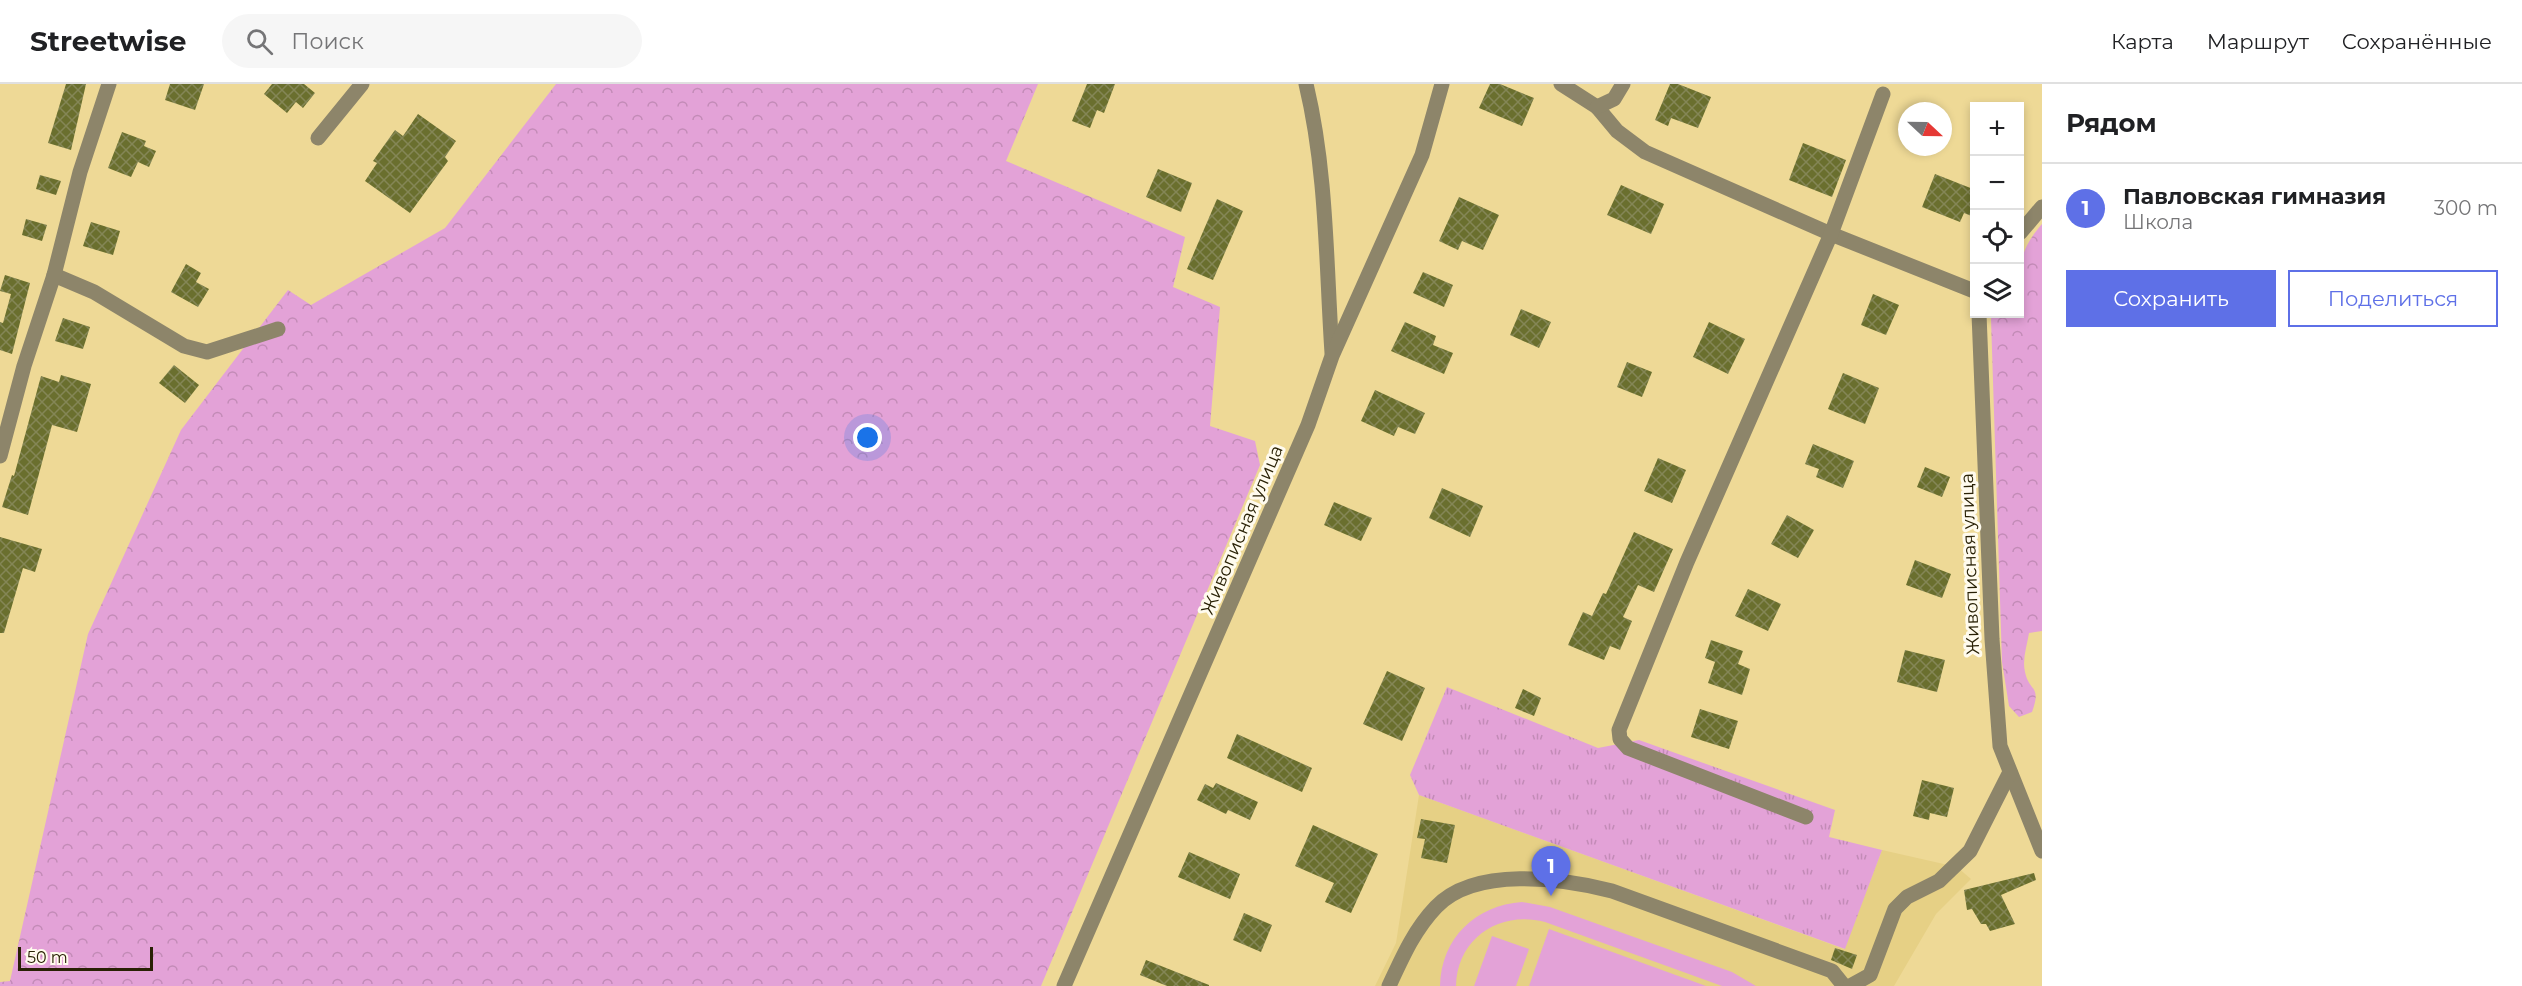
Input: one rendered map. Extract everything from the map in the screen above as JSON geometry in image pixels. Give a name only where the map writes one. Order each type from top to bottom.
[{"type":"street","points":[[0,456],[24,366],[54,275],[80,172],[109,84]]},
{"type":"street","points":[[318,138],[362,84]]},
{"type":"street","points":[[1306,84],[1312,110],[1322,198],[1332,356]]},
{"type":"street","name":"Живописная улица","points":[[1064,986],[1308,426],[1332,356],[1422,154],[1442,84]]},
{"type":"street","points":[[1561,84],[1597,107],[1617,131],[1645,152],[1831,234],[1970,289]]},
{"type":"street","points":[[1597,107],[1614,99],[1623,84]]},
{"type":"street","points":[[1806,817],[1628,748],[1620,739],[1619,730],[1688,562],[1831,234],[1883,94]]},
{"type":"street","points":[[2024,227],[2042,207]]},
{"type":"street","points":[[54,275],[94,292],[184,346],[207,352],[278,329]]},
{"type":"street","name":"Живописная улица","points":[[1979,318],[1993,651],[2000,746],[2042,851]]},
{"type":"street","points":[[1850,986],[1870,975],[1895,909],[1906,897],[1939,881],[1957,867],[1970,851],[2010,772]]},
{"type":"street","points":[[1389,986],[1411,939],[1437,905],[1480,883],[1535,879],[1585,884],[1612,891],[1832,971],[1844,986]]},
{"type":"shaded area","points":[[1419,795],[1844,949],[1882,850],[1957,867],[1971,879],[1936,914],[1894,986],[1375,986],[1396,943]]},
{"type":"green space","points":[[556,84],[1038,84],[1006,161],[1185,237],[1173,287],[1220,307],[1210,426],[1255,441],[1260,465],[1041,986],[0,986],[0,982],[10,981],[88,634],[181,430],[288,290],[311,305],[445,228]]},
{"type":"green space","points":[[2042,224],[2042,631],[2029,633],[2024,667],[2036,697],[2032,712],[2019,717],[2009,706],[2002,662],[1991,319],[2024,318],[2024,254],[2033,235]]},
{"type":"green space","points":[[1447,687],[1598,748],[1639,740],[1835,810],[1829,837],[1882,850],[1845,949],[1419,795],[1410,775]]},
{"type":"green space","points":[[1522,902],[1550,907],[1732,972],[1756,986],[1722,986],[1545,922],[1528,919],[1497,924],[1484,932],[1473,941],[1464,954],[1458,969],[1456,986],[1440,986],[1447,953],[1454,939],[1464,927],[1476,917],[1490,910]]},
{"type":"green space","points":[[1549,929],[1706,986],[1529,986]]},
{"type":"green space","points":[[1492,936],[1529,949],[1516,986],[1474,986]]},
{"type":"building","points":[[66,84],[86,84],[71,150],[48,143]]},
{"type":"building","points":[[170,84],[204,84],[195,110],[165,100]]},
{"type":"building","points":[[272,84],[304,84],[315,93],[303,108],[296,102],[287,113],[264,94]]},
{"type":"building","points":[[1087,84],[1115,84],[1104,113],[1097,110],[1090,128],[1072,121]]},
{"type":"building","points":[[1490,84],[1500,84],[1534,98],[1522,126],[1479,108]]},
{"type":"building","points":[[1670,84],[1678,84],[1711,97],[1698,128],[1671,118],[1668,126],[1655,120]]},
{"type":"building","points":[[418,114],[456,141],[445,157],[448,161],[410,213],[365,181],[377,163],[373,161],[395,130],[403,136]]},
{"type":"building","points":[[122,132],[146,141],[144,146],[156,151],[149,167],[138,162],[131,177],[108,168]]},
{"type":"building","points":[[1803,143],[1846,160],[1832,197],[1789,180]]},
{"type":"building","points":[[1158,169],[1192,183],[1181,212],[1146,197]]},
{"type":"building","points":[[1935,174],[1970,188],[1970,215],[1964,213],[1960,222],[1922,207]]},
{"type":"building","points":[[40,175],[61,181],[56,195],[36,189]]},
{"type":"building","points":[[1621,185],[1664,204],[1651,234],[1607,215]]},
{"type":"building","points":[[1459,197],[1499,215],[1483,250],[1462,241],[1458,250],[1439,241]]},
{"type":"building","points":[[1217,199],[1243,211],[1213,280],[1187,269]]},
{"type":"building","points":[[26,219],[47,225],[42,241],[22,235]]},
{"type":"building","points":[[91,222],[120,231],[113,255],[83,246]]},
{"type":"building","points":[[186,264],[201,273],[196,282],[209,289],[198,307],[171,292]]},
{"type":"building","points":[[1423,272],[1453,285],[1444,307],[1413,293]]},
{"type":"building","points":[[5,275],[30,283],[12,354],[0,350],[0,322],[3,323],[11,294],[0,291]]},
{"type":"building","points":[[1873,294],[1899,305],[1886,335],[1861,325]]},
{"type":"building","points":[[1521,309],[1551,322],[1539,348],[1510,335]]},
{"type":"building","points":[[63,318],[90,327],[83,349],[55,341]]},
{"type":"building","points":[[1405,322],[1436,336],[1433,345],[1453,353],[1444,374],[1391,351]]},
{"type":"building","points":[[1709,322],[1745,339],[1728,374],[1693,357]]},
{"type":"building","points":[[1627,362],[1652,372],[1642,397],[1617,387]]},
{"type":"building","points":[[174,365],[199,385],[185,403],[159,383]]},
{"type":"building","points":[[1843,373],[1879,388],[1865,424],[1828,409]]},
{"type":"building","points":[[61,375],[91,384],[77,432],[52,425],[28,515],[2,507],[12,475],[14,476],[41,376],[59,382]]},
{"type":"building","points":[[1375,390],[1425,413],[1415,434],[1398,427],[1394,436],[1361,421]]},
{"type":"building","points":[[1813,444],[1854,461],[1843,488],[1816,477],[1819,469],[1805,464]]},
{"type":"building","points":[[1658,458],[1686,470],[1672,503],[1644,491]]},
{"type":"building","points":[[1925,467],[1950,477],[1942,497],[1917,487]]},
{"type":"building","points":[[1442,488],[1483,506],[1470,537],[1429,518]]},
{"type":"building","points":[[1334,502],[1372,518],[1361,541],[1324,525]]},
{"type":"building","points":[[1787,515],[1814,530],[1798,558],[1771,544]]},
{"type":"building","points":[[1634,532],[1673,549],[1654,592],[1638,585],[1623,617],[1632,621],[1620,650],[1610,646],[1604,660],[1568,645],[1583,612],[1592,616],[1603,593],[1606,594]]},
{"type":"building","points":[[0,537],[42,549],[35,572],[23,568],[4,633],[0,633]]},
{"type":"building","points":[[1915,560],[1951,574],[1942,598],[1906,585]]},
{"type":"building","points":[[1748,589],[1781,604],[1768,631],[1735,616]]},
{"type":"building","points":[[1711,640],[1743,651],[1738,664],[1750,669],[1742,695],[1708,683],[1715,662],[1705,658]]},
{"type":"building","points":[[1905,650],[1945,660],[1937,692],[1897,682]]},
{"type":"building","points":[[1387,671],[1425,688],[1402,741],[1363,724]]},
{"type":"building","points":[[1523,689],[1541,698],[1534,716],[1515,708]]},
{"type":"building","points":[[1700,709],[1738,721],[1729,749],[1691,737]]},
{"type":"building","points":[[1237,734],[1312,768],[1302,792],[1227,758]]},
{"type":"building","points":[[1922,780],[1954,788],[1947,817],[1930,813],[1929,820],[1913,816]]},
{"type":"building","points":[[1216,783],[1258,802],[1250,820],[1228,810],[1226,814],[1197,800],[1205,784],[1213,788]]},
{"type":"building","points":[[1421,819],[1455,825],[1447,863],[1421,858],[1425,839],[1417,838]]},
{"type":"building","points":[[1313,825],[1378,854],[1351,913],[1325,902],[1334,883],[1295,866]]},
{"type":"building","points":[[1189,852],[1240,874],[1230,899],[1178,877]]},
{"type":"building","points":[[2034,873],[2036,880],[2001,895],[2015,924],[1990,931],[1986,924],[1981,924],[1972,909],[1967,910],[1964,890]]},
{"type":"building","points":[[1244,913],[1272,925],[1261,952],[1233,940]]},
{"type":"building","points":[[1835,948],[1857,955],[1852,969],[1831,960]]},
{"type":"building","points":[[1146,960],[1209,986],[1167,986],[1140,975]]},
{"type":"place","name":"Павловская гимназия","points":[[1551,896]]}]
